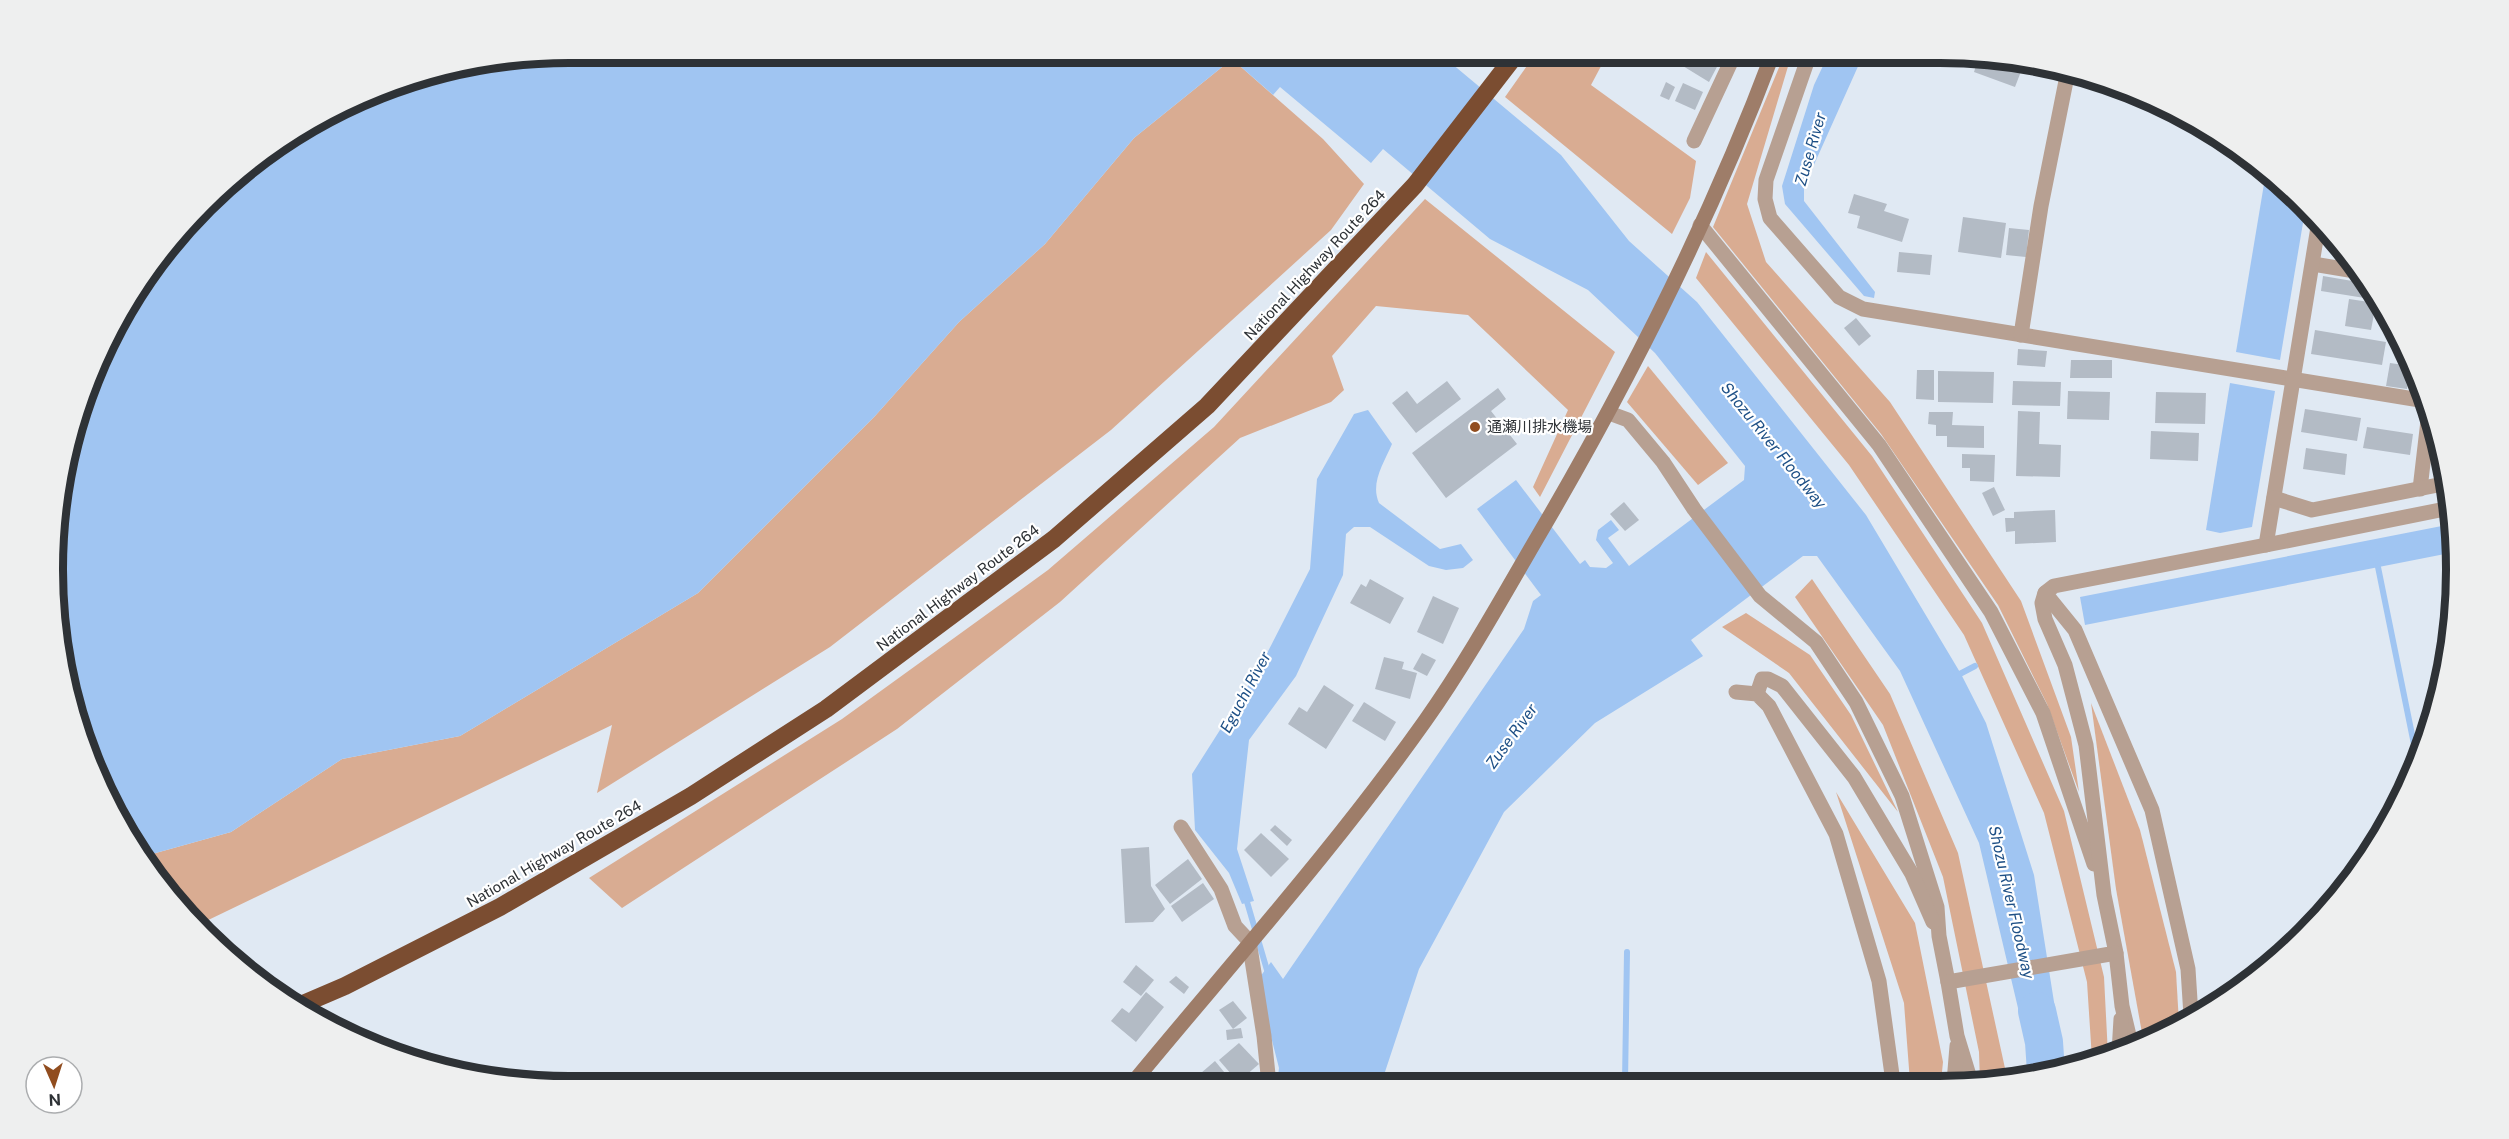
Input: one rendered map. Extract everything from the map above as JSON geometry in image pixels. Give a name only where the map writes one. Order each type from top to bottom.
[{"type":"highway","name":"National Highway Route 264","points":[[307,1002],[345,986],[500,907],[691,796],[826,710],[1054,539],[1208,406],[1415,185],[1509,63]]},
{"type":"street","points":[[1694,141],[1730,63]]},
{"type":"street","points":[[1138,1076],[1357,810],[1426,720],[1517,572],[1618,396],[1698,231],[1747,123],[1769,63]]},
{"type":"street","points":[[1806,63],[1766,180],[1765,199],[1770,218],[1839,297],[1863,309],[2416,399]]},
{"type":"street","points":[[2021,335],[2041,206],[2066,79]]},
{"type":"street","points":[[1698,231],[1879,445],[1991,612],[2043,713],[2104,895]]},
{"type":"street","points":[[2266,545],[2317,233]]},
{"type":"street","points":[[2313,264],[2347,270]]},
{"type":"street","points":[[1609,413],[1628,420],[1663,462],[1694,509],[1760,596],[1816,642],[1856,702],[1902,796],[1937,907],[1939,936]]},
{"type":"street","points":[[2420,489],[2427,431]]},
{"type":"street","points":[[2274,498],[2312,510],[2439,485]]},
{"type":"street","points":[[2130,1038],[2111,954],[2086,745],[2065,665],[2045,619],[2042,603],[2045,593],[2054,586],[2443,509]]},
{"type":"street","points":[[2045,593],[2075,630],[2152,810],[2188,969],[2191,1009]]},
{"type":"street","points":[[1757,694],[1762,679],[1768,679],[1782,686],[1854,777],[1912,874],[1939,936],[1952,981],[1958,1036],[1969,1075]]},
{"type":"street","points":[[1736,692],[1757,694],[1769,706],[1836,834],[1879,981],[1892,1076]]},
{"type":"street","points":[[1181,827],[1221,889],[1235,926],[1249,941],[1268,1076]]},
{"type":"street","points":[[1952,981],[2111,954]]},
{"type":"street","points":[[2120,1042],[2122,1006]]},
{"type":"street","points":[[1955,1076],[1958,1036]]},
{"type":"shaded area","points":[[1227,63],[1237,63],[1323,139],[1364,184],[1331,230],[1111,430],[830,647],[597,793],[612,725],[205,921],[168,878],[151,854],[231,832],[342,759],[460,736],[698,593],[875,416],[959,322],[1045,244],[1134,138]]},
{"type":"shaded area","points":[[1529,63],[1603,63],[1591,85],[1696,161],[1690,198],[1672,234],[1505,97]]},
{"type":"shaded area","points":[[1781,63],[1789,63],[1747,204],[1766,262],[1890,402],[2021,601],[2071,737],[2079,792],[2047,704],[1998,605],[1881,434],[1713,227]]},
{"type":"shaded area","points":[[1425,199],[1615,352],[1540,497],[1533,487],[1568,410],[1468,315],[1376,306],[1332,356],[1344,390],[1331,402],[1240,438],[1060,602],[897,729],[622,908],[589,878],[842,719],[1048,570],[1214,427]]},
{"type":"shaded area","points":[[1706,252],[1872,456],[1982,623],[2064,811],[2104,977],[2108,1047],[2092,1052],[2087,982],[2044,813],[1964,635],[1849,465],[1696,278]]},
{"type":"shaded area","points":[[1648,366],[1728,463],[1698,485],[1627,402]]},
{"type":"shaded area","points":[[1812,579],[1890,694],[1958,853],[2006,1072],[1980,1074],[1979,1052],[1943,877],[1883,725],[1795,597]]},
{"type":"shaded area","points":[[1746,613],[1810,655],[1851,715],[1898,812],[1789,673],[1722,627]]},
{"type":"shaded area","points":[[2091,703],[2140,830],[2176,972],[2179,1016],[2142,1033],[2116,889]]},
{"type":"shaded area","points":[[1836,792],[1915,923],[1943,1062],[1942,1076],[1910,1076],[1904,1003]]},
{"type":"water","points":[[570,63],[1227,63],[1134,138],[1045,244],[959,322],[875,416],[698,593],[460,736],[342,759],[231,832],[151,854],[131,823],[102,763],[80,701],[67,636],[63,570],[64,536],[67,503],[80,438],[115,345],[148,288],[168,261],[211,211],[261,168],[316,131],[376,102],[438,80],[503,67]]},
{"type":"water","name":"Zuse River","points":[[1237,63],[1451,63],[1561,155],[1629,241],[1697,302],[1866,515],[1961,674],[1986,723],[2034,875],[2063,1059],[2031,1063],[1979,843],[1900,671],[1817,556],[1803,556],[1691,640],[1703,656],[1595,723],[1504,812],[1419,969],[1384,1076],[1278,1076],[1279,1068],[1257,981],[1271,962],[1283,979],[1524,629],[1533,601],[1541,595],[1477,509],[1516,480],[1580,564],[1585,560],[1590,567],[1606,568],[1613,563],[1596,540],[1598,530],[1611,520],[1619,530],[1608,538],[1629,566],[1744,480],[1745,466],[1655,353],[1588,290],[1490,239],[1383,149],[1371,163],[1280,87],[1273,95]]},
{"type":"water","name":"Zuse River","points":[[1824,63],[1860,63],[1804,187],[1804,201],[1875,292],[1874,298],[1864,296],[1785,204],[1782,186],[1814,85]]},
{"type":"water","points":[[2264,182],[2304,218],[2280,360],[2236,352]]},
{"type":"water","points":[[2230,383],[2275,391],[2252,527],[2220,533],[2206,530]]},
{"type":"water","points":[[1368,410],[1392,444],[1377,481],[1379,503],[1440,549],[1461,544],[1473,560],[1463,568],[1446,570],[1429,566],[1370,527],[1354,527],[1346,534],[1343,575],[1296,676],[1249,740],[1237,849],[1254,901],[1242,904],[1229,873],[1195,830],[1192,774],[1260,667],[1310,569],[1317,479],[1354,414]]},
{"type":"water","points":[[2444,526],[2446,554],[2085,625],[2080,597]]},
{"type":"building","points":[[1678,63],[1719,63],[1709,82]]},
{"type":"building","points":[[1976,64],[2022,70],[2015,87],[1974,72]]},
{"type":"building","points":[[1666,82],[1675,87],[1669,100],[1660,96]]},
{"type":"building","points":[[1683,83],[1703,92],[1695,110],[1675,101]]},
{"type":"building","points":[[1854,194],[1887,204],[1884,211],[1909,219],[1902,242],[1857,228],[1860,216],[1848,213]]},
{"type":"building","points":[[1963,217],[2006,223],[2001,258],[1958,252]]},
{"type":"building","points":[[2009,228],[2029,230],[2026,257],[2006,255]]},
{"type":"building","points":[[1899,252],[1932,255],[1930,275],[1897,272]]},
{"type":"building","points":[[2323,276],[2356,282],[2367,298],[2321,291]]},
{"type":"building","points":[[2349,299],[2370,302],[2375,310],[2371,330],[2345,326]]},
{"type":"building","points":[[1856,318],[1871,336],[1859,346],[1844,328]]},
{"type":"building","points":[[2315,330],[2386,342],[2382,365],[2311,354]]},
{"type":"building","points":[[2018,349],[2047,351],[2045,367],[2017,365]]},
{"type":"building","points":[[2071,360],[2112,360],[2112,378],[2070,378]]},
{"type":"building","points":[[2390,363],[2402,365],[2409,380],[2407,389],[2386,386]]},
{"type":"building","points":[[1917,370],[1934,370],[1934,400],[1916,399]]},
{"type":"building","points":[[1938,371],[1994,372],[1993,403],[1938,402]]},
{"type":"building","points":[[1447,381],[1461,399],[1416,433],[1392,403],[1407,391],[1417,404]]},
{"type":"building","points":[[2013,381],[2061,382],[2060,406],[2012,405]]},
{"type":"building","name":"通瀬川排水機場","points":[[1498,388],[1506,399],[1491,411],[1517,444],[1446,498],[1412,453]]},
{"type":"building","points":[[2068,391],[2110,392],[2109,420],[2067,419]]},
{"type":"building","points":[[2156,392],[2206,393],[2205,424],[2155,423]]},
{"type":"building","points":[[2305,409],[2361,418],[2357,441],[2301,432]]},
{"type":"building","points":[[2018,411],[2040,412],[2039,444],[2061,445],[2060,477],[2016,476]]},
{"type":"building","points":[[1929,412],[1953,412],[1952,425],[1984,426],[1984,448],[1947,447],[1947,436],[1936,436],[1936,425],[1928,424]]},
{"type":"building","points":[[2367,427],[2413,434],[2410,455],[2363,448]]},
{"type":"building","points":[[2151,431],[2199,433],[2198,461],[2150,459]]},
{"type":"building","points":[[2306,448],[2347,454],[2345,475],[2303,469]]},
{"type":"building","points":[[1962,454],[1995,455],[1994,482],[1970,481],[1970,468],[1962,468]]},
{"type":"building","points":[[1994,487],[2005,510],[1993,516],[1982,493]]},
{"type":"building","points":[[1624,502],[1639,520],[1625,531],[1610,514]]},
{"type":"building","points":[[2055,510],[2056,542],[2015,544],[2015,531],[2006,532],[2005,518],[2014,518],[2014,512]]},
{"type":"building","points":[[1370,579],[1404,598],[1390,624],[1350,603],[1361,584],[1366,587]]},
{"type":"building","points":[[1433,596],[1459,608],[1443,644],[1417,632]]},
{"type":"building","points":[[1422,653],[1436,660],[1427,676],[1413,669]]},
{"type":"building","points":[[1384,657],[1404,662],[1402,669],[1417,673],[1410,699],[1375,689]]},
{"type":"building","points":[[1324,685],[1354,705],[1326,749],[1288,724],[1299,707],[1307,712]]},
{"type":"building","points":[[1364,702],[1396,722],[1385,741],[1352,721]]},
{"type":"building","points":[[1275,825],[1292,840],[1287,846],[1270,830]]},
{"type":"building","points":[[1261,833],[1289,859],[1271,877],[1244,850]]},
{"type":"building","points":[[1149,847],[1151,886],[1165,909],[1153,922],[1125,923],[1121,849]]},
{"type":"building","points":[[1188,859],[1202,879],[1170,904],[1155,885]]},
{"type":"building","points":[[1203,883],[1214,899],[1182,922],[1171,906]]},
{"type":"building","points":[[1136,965],[1154,980],[1141,996],[1123,982]]},
{"type":"building","points":[[1176,976],[1189,987],[1184,994],[1169,982]]},
{"type":"building","points":[[1146,992],[1164,1007],[1136,1042],[1111,1021],[1122,1008],[1129,1013]]},
{"type":"building","points":[[1233,1001],[1247,1018],[1233,1029],[1219,1010]]},
{"type":"building","points":[[1241,1028],[1243,1038],[1227,1040],[1226,1030]]},
{"type":"building","points":[[1239,1043],[1259,1064],[1245,1076],[1233,1076],[1219,1060]]},
{"type":"building","points":[[1215,1061],[1227,1076],[1198,1076]]},
{"type":"waterway","points":[[2378,567],[2414,745]]},
{"type":"waterway","points":[[1954,677],[1975,666]]},
{"type":"waterway","name":"Eguchi River","points":[[1245,895],[1269,977]]},
{"type":"waterway","points":[[1625,1076],[1627,952]]},
{"type":"waterway","name":"Shozu River Floodway","points":[[2037,1011],[2044,1042],[2045,1064]]},
{"type":"place","name":"通瀬川排水機場","points":[[1475,427]]}]
